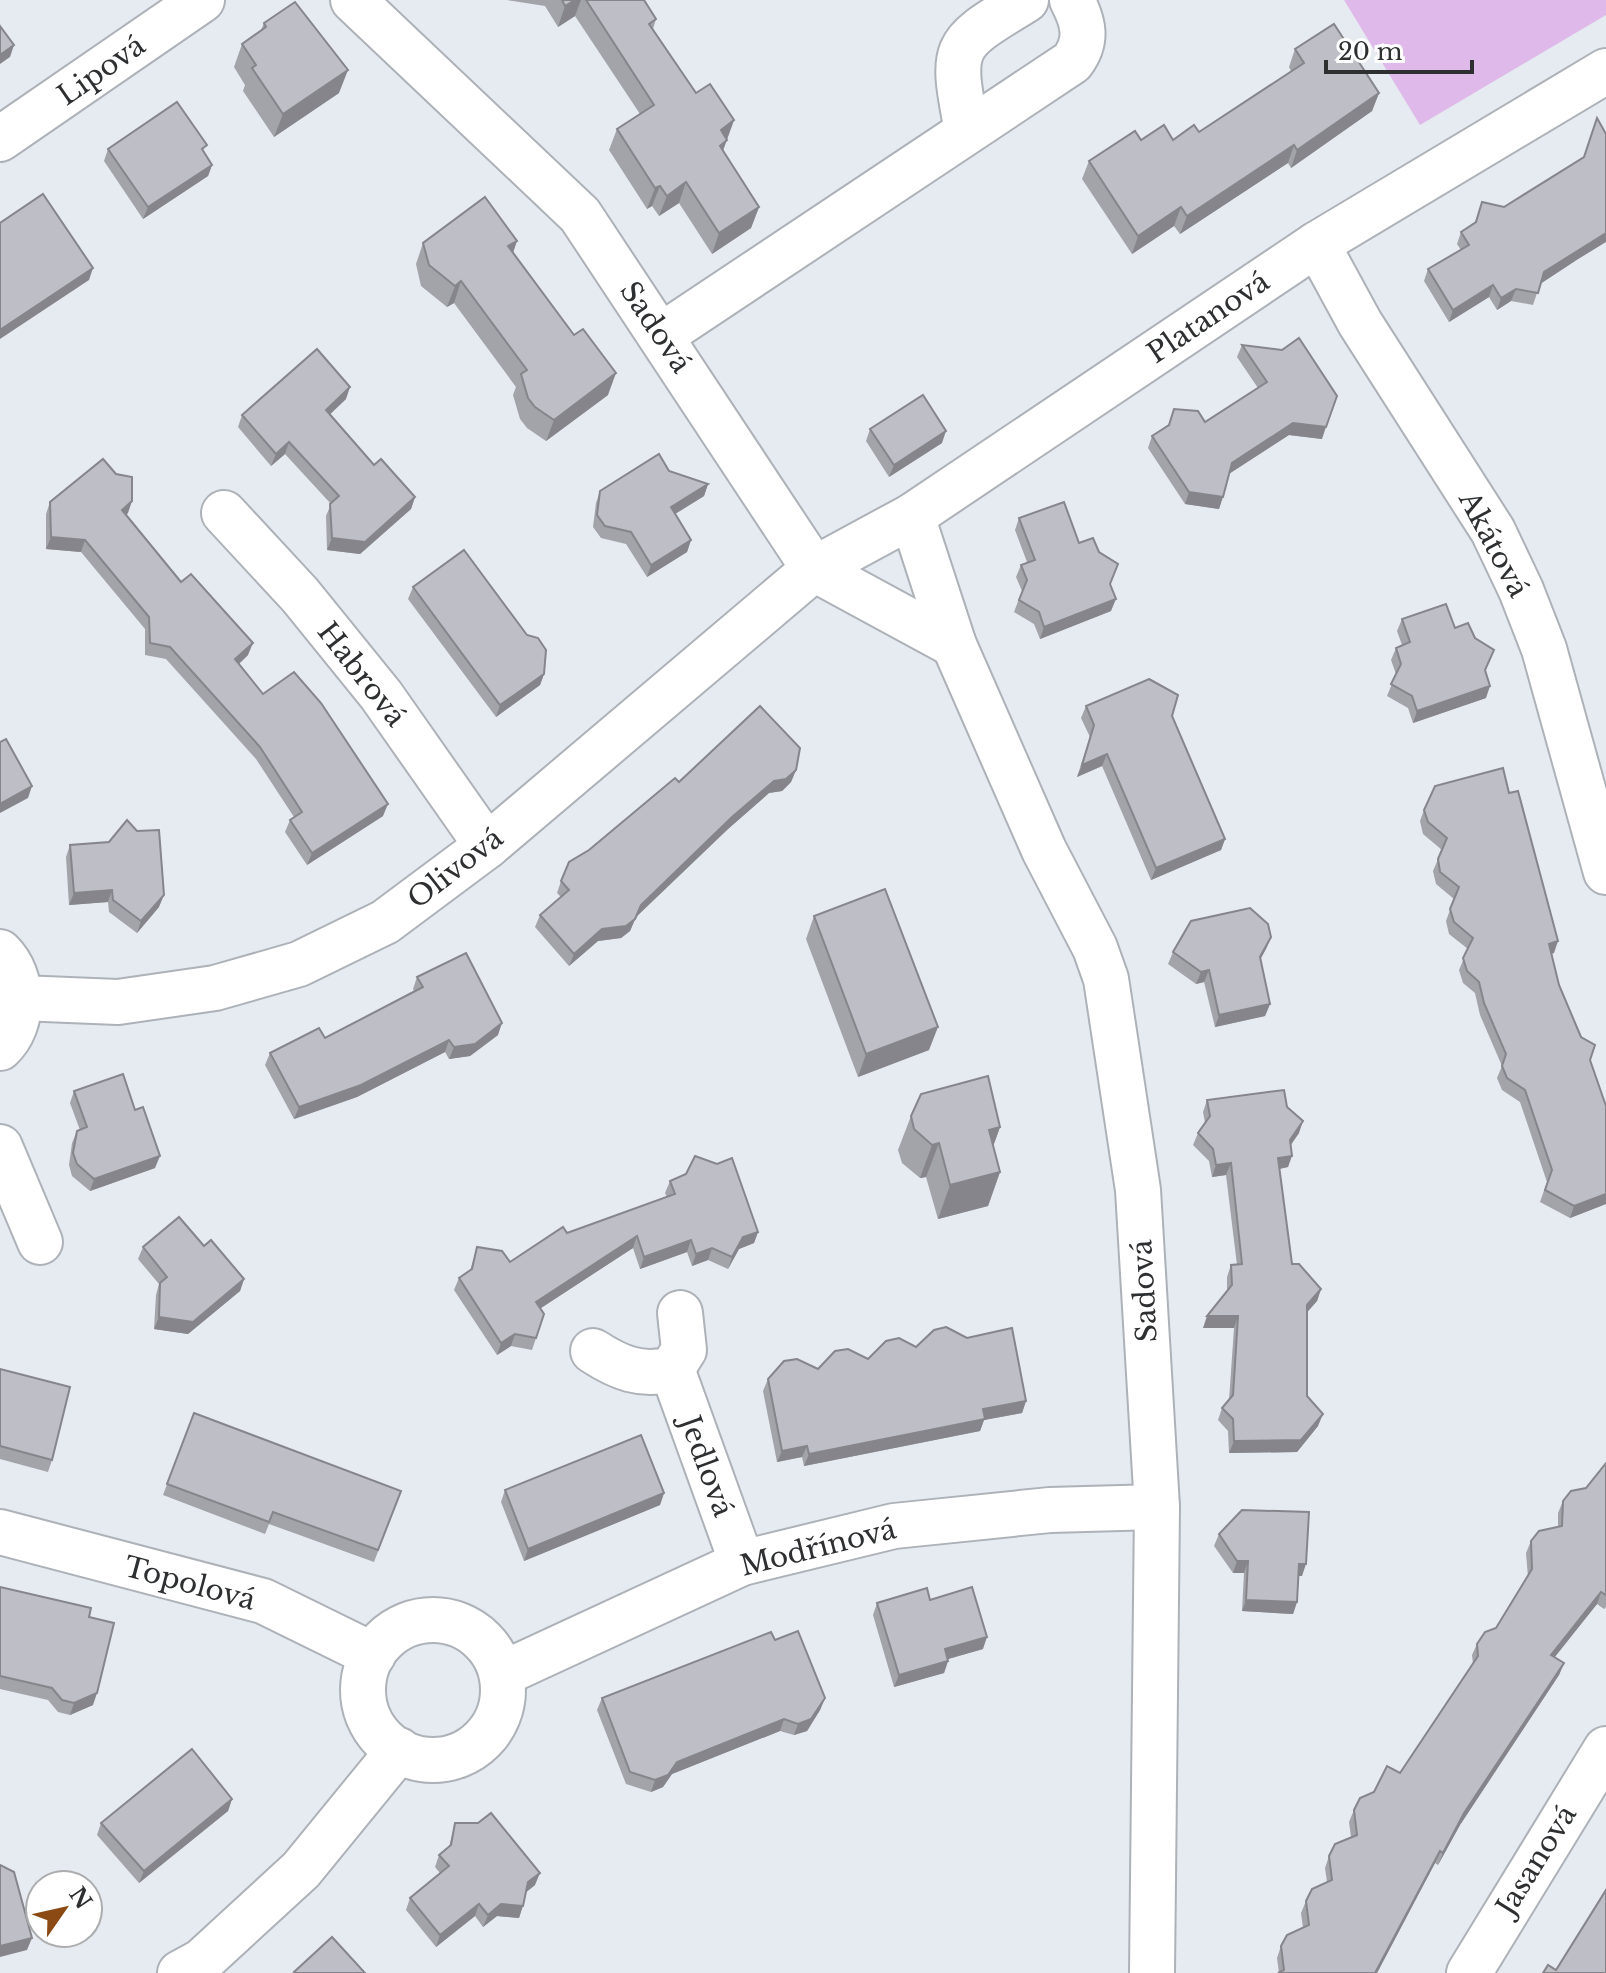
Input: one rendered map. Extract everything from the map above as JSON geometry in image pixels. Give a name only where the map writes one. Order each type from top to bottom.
[{"type":"street","name":"Lipová","points":[[0,139],[202,0]]},
{"type":"street","name":"Sadová","points":[[353,0],[580,215],[814,569],[954,645]]},
{"type":"street","points":[[967,131],[958,88],[958,56],[969,35],[1026,0]]},
{"type":"street","points":[[662,335],[1072,62],[1083,47],[1083,20],[1072,0]]},
{"type":"street","name":"Platanová","points":[[814,569],[912,516],[1317,244],[1606,71]]},
{"type":"street","name":"Akátová","points":[[1317,244],[1360,323],[1493,531],[1521,590],[1599,811],[1606,872]]},
{"type":"street","name":"Habrová","points":[[224,513],[300,595],[381,695],[487,846]]},
{"type":"street","name":"Sadová","points":[[912,516],[954,645],[1044,850],[1095,948],[1106,979],[1138,1190],[1157,1507],[1152,1973]]},
{"type":"street","name":"Olivová","points":[[20,998],[118,1002],[215,988],[299,964],[385,922],[487,846],[814,569]]},
{"type":"street","points":[[0,952],[15,976],[20,998],[16,1021],[0,1048]]},
{"type":"street","points":[[0,1147],[40,1242]]},
{"type":"street","points":[[593,1351],[617,1367],[636,1372],[654,1374],[672,1369],[684,1350],[680,1313]]},
{"type":"street","name":"Jedlová","points":[[672,1369],[742,1563]]},
{"type":"street","name":"Modřínová","points":[[502,1674],[742,1563],[894,1526],[1050,1510],[1157,1507]]},
{"type":"street","name":"Topolová","points":[[0,1532],[263,1601],[373,1655]]},
{"type":"street","points":[[432,1620],[455,1623],[476,1635],[493,1652],[502,1674],[503,1698],[497,1720],[484,1739],[465,1753],[443,1759],[420,1759],[399,1750],[381,1736],[366,1708],[365,1675],[373,1655],[388,1636],[408,1624],[432,1620]]},
{"type":"street","name":"Jasanová","points":[[1469,1973],[1606,1749]]},
{"type":"street","points":[[180,1973],[202,1961],[301,1870],[399,1750]]},
{"type":"shaded area","points":[[1344,0],[1606,0],[1606,15],[1420,125]]},
{"type":"building","points":[[586,0],[644,0],[656,19],[649,24],[696,93],[710,84],[734,120],[721,130],[727,140],[720,146],[759,207],[719,233],[686,182],[667,196],[660,186],[655,188],[617,129],[654,105]]},
{"type":"building","points":[[295,2],[348,70],[283,114],[252,68],[256,65],[242,44],[266,27],[264,23]]},
{"type":"building","points":[[1334,24],[1379,93],[1297,150],[1294,145],[1187,216],[1181,207],[1138,236],[1089,161],[1135,131],[1141,140],[1164,125],[1173,140],[1194,125],[1199,132],[1304,63],[1295,49]]},
{"type":"building","points":[[0,26],[14,45],[0,55]]},
{"type":"building","points":[[177,102],[207,145],[202,149],[212,165],[148,207],[108,149]]},
{"type":"building","points":[[1597,118],[1606,134],[1606,233],[1544,272],[1538,293],[1516,289],[1501,298],[1493,285],[1453,310],[1428,269],[1469,245],[1461,232],[1476,222],[1482,202],[1504,207],[1584,157]]},
{"type":"building","points":[[43,194],[93,268],[0,330],[0,223]]},
{"type":"building","points":[[485,197],[517,241],[508,246],[574,335],[583,329],[616,373],[554,420],[528,398],[521,374],[527,370],[461,281],[455,286],[429,265],[423,243]]},
{"type":"building","points":[[1299,338],[1337,396],[1326,427],[1293,423],[1232,463],[1223,497],[1189,492],[1152,436],[1169,425],[1174,409],[1198,411],[1205,422],[1267,382],[1242,345],[1282,350]]},
{"type":"building","points":[[317,349],[350,387],[326,410],[374,465],[381,459],[415,497],[365,542],[332,538],[330,504],[339,496],[289,442],[276,454],[242,415]]},
{"type":"building","points":[[923,395],[946,431],[894,465],[870,429]]},
{"type":"building","points":[[659,454],[669,471],[708,484],[671,507],[691,540],[651,565],[631,532],[605,526],[597,515],[600,491]]},
{"type":"building","points":[[103,459],[116,474],[132,477],[132,501],[122,510],[181,582],[191,574],[253,643],[235,659],[263,694],[294,672],[321,703],[388,804],[312,853],[290,820],[302,812],[260,747],[170,647],[150,643],[149,617],[85,540],[51,537],[50,502]]},
{"type":"building","points":[[1064,502],[1079,543],[1093,538],[1099,552],[1118,564],[1110,584],[1116,599],[1044,627],[1039,612],[1019,600],[1027,580],[1021,565],[1035,560],[1019,518]]},
{"type":"building","points":[[464,550],[527,635],[538,638],[546,650],[544,674],[500,705],[413,587]]},
{"type":"building","points":[[1446,604],[1455,628],[1468,623],[1475,638],[1494,650],[1485,670],[1490,686],[1417,711],[1412,696],[1391,684],[1401,664],[1396,648],[1410,642],[1402,619]]},
{"type":"building","points":[[1149,679],[1178,695],[1172,716],[1225,839],[1156,868],[1107,754],[1082,765],[1094,725],[1086,706]]},
{"type":"building","points":[[760,706],[800,748],[796,770],[786,779],[774,781],[732,817],[641,905],[635,919],[626,926],[602,929],[574,954],[540,915],[569,890],[561,881],[569,862],[589,850],[675,778],[679,782]]},
{"type":"building","points":[[6,739],[32,786],[0,804],[0,742]]},
{"type":"building","points":[[1503,768],[1509,793],[1518,791],[1558,941],[1549,944],[1559,985],[1581,1037],[1595,1045],[1590,1060],[1606,1106],[1606,1194],[1574,1206],[1545,1190],[1552,1170],[1525,1090],[1507,1078],[1502,1066],[1506,1054],[1484,1003],[1479,982],[1467,971],[1463,958],[1473,938],[1454,922],[1450,909],[1459,887],[1440,872],[1438,859],[1447,838],[1428,822],[1424,810],[1435,786]]},
{"type":"building","points":[[127,820],[137,831],[159,830],[164,895],[141,921],[113,900],[112,890],[74,893],[70,845],[109,842]]},
{"type":"building","points":[[885,889],[938,1027],[866,1054],[814,916]]},
{"type":"building","points":[[1250,908],[1268,924],[1271,937],[1260,957],[1270,1004],[1219,1015],[1209,970],[1201,972],[1173,952],[1191,921]]},
{"type":"building","points":[[466,953],[502,1023],[475,1044],[454,1047],[449,1040],[361,1085],[299,1107],[270,1053],[319,1028],[325,1038],[423,987],[417,977]]},
{"type":"building","points":[[123,1074],[135,1110],[143,1107],[160,1156],[94,1179],[77,1164],[73,1153],[77,1131],[87,1127],[74,1091]]},
{"type":"building","points":[[988,1076],[1000,1127],[989,1130],[1000,1172],[950,1185],[939,1143],[932,1145],[914,1129],[911,1116],[921,1094]]},
{"type":"building","points":[[1284,1090],[1287,1107],[1303,1121],[1290,1140],[1292,1156],[1278,1158],[1292,1264],[1299,1264],[1321,1289],[1307,1305],[1307,1396],[1323,1414],[1301,1440],[1234,1441],[1233,1419],[1222,1408],[1233,1395],[1238,1316],[1207,1316],[1232,1285],[1231,1265],[1242,1264],[1231,1163],[1216,1165],[1213,1149],[1198,1133],[1210,1116],[1207,1100]]},
{"type":"building","points":[[695,1156],[717,1164],[732,1158],[758,1232],[743,1237],[732,1257],[712,1248],[696,1254],[691,1240],[644,1257],[637,1236],[536,1302],[544,1314],[536,1338],[515,1334],[501,1343],[459,1278],[472,1269],[477,1247],[502,1251],[510,1262],[563,1227],[567,1233],[675,1194],[670,1181],[686,1174]]},
{"type":"building","points":[[179,1217],[204,1246],[211,1240],[244,1279],[193,1322],[159,1317],[160,1283],[167,1277],[143,1247]]},
{"type":"building","points":[[946,1327],[967,1338],[1012,1328],[1026,1401],[983,1409],[985,1419],[809,1454],[807,1446],[782,1451],[768,1379],[784,1361],[797,1359],[818,1369],[835,1351],[848,1349],[868,1359],[886,1341],[899,1338],[916,1347],[934,1330]]},
{"type":"building","points":[[0,1369],[70,1387],[52,1460],[0,1446]]},
{"type":"building","points":[[194,1413],[401,1491],[378,1550],[273,1512],[269,1522],[167,1484]]},
{"type":"building","points":[[641,1435],[664,1493],[528,1549],[505,1490]]},
{"type":"building","points":[[1606,1463],[1606,1595],[1601,1592],[1551,1655],[1564,1663],[1464,1813],[1443,1853],[1440,1851],[1375,1973],[1278,1973],[1284,1970],[1281,1946],[1287,1935],[1309,1925],[1306,1901],[1312,1889],[1332,1880],[1329,1856],[1335,1844],[1357,1835],[1354,1810],[1360,1798],[1374,1792],[1387,1766],[1400,1773],[1478,1656],[1477,1644],[1485,1632],[1496,1628],[1532,1569],[1531,1541],[1539,1531],[1562,1526],[1563,1501],[1571,1491],[1586,1488]]},
{"type":"building","points":[[1242,1510],[1309,1512],[1306,1564],[1299,1564],[1297,1602],[1246,1600],[1248,1561],[1237,1561],[1219,1534]]},
{"type":"building","points":[[0,1587],[91,1608],[89,1617],[114,1623],[97,1693],[74,1703],[62,1700],[52,1688],[0,1676]]},
{"type":"building","points":[[972,1587],[987,1637],[945,1649],[948,1661],[899,1675],[877,1603],[927,1588],[930,1600]]},
{"type":"building","points":[[798,1631],[825,1698],[811,1719],[798,1724],[784,1719],[677,1762],[668,1775],[655,1780],[630,1772],[602,1698],[771,1632],[775,1640]]},
{"type":"building","points":[[192,1749],[232,1799],[144,1871],[101,1823]]},
{"type":"building","points":[[491,1813],[540,1873],[528,1882],[523,1906],[501,1904],[488,1915],[479,1904],[440,1935],[410,1898],[449,1866],[439,1855],[451,1845],[455,1823],[478,1823]]},
{"type":"building","points":[[0,1865],[14,1872],[24,1909],[24,1940],[0,1946]]},
{"type":"building","points":[[1606,1890],[1606,1973],[1543,1973],[1548,1965],[1556,1970]]},
{"type":"building","points":[[332,1937],[365,1973],[294,1972]]}]
